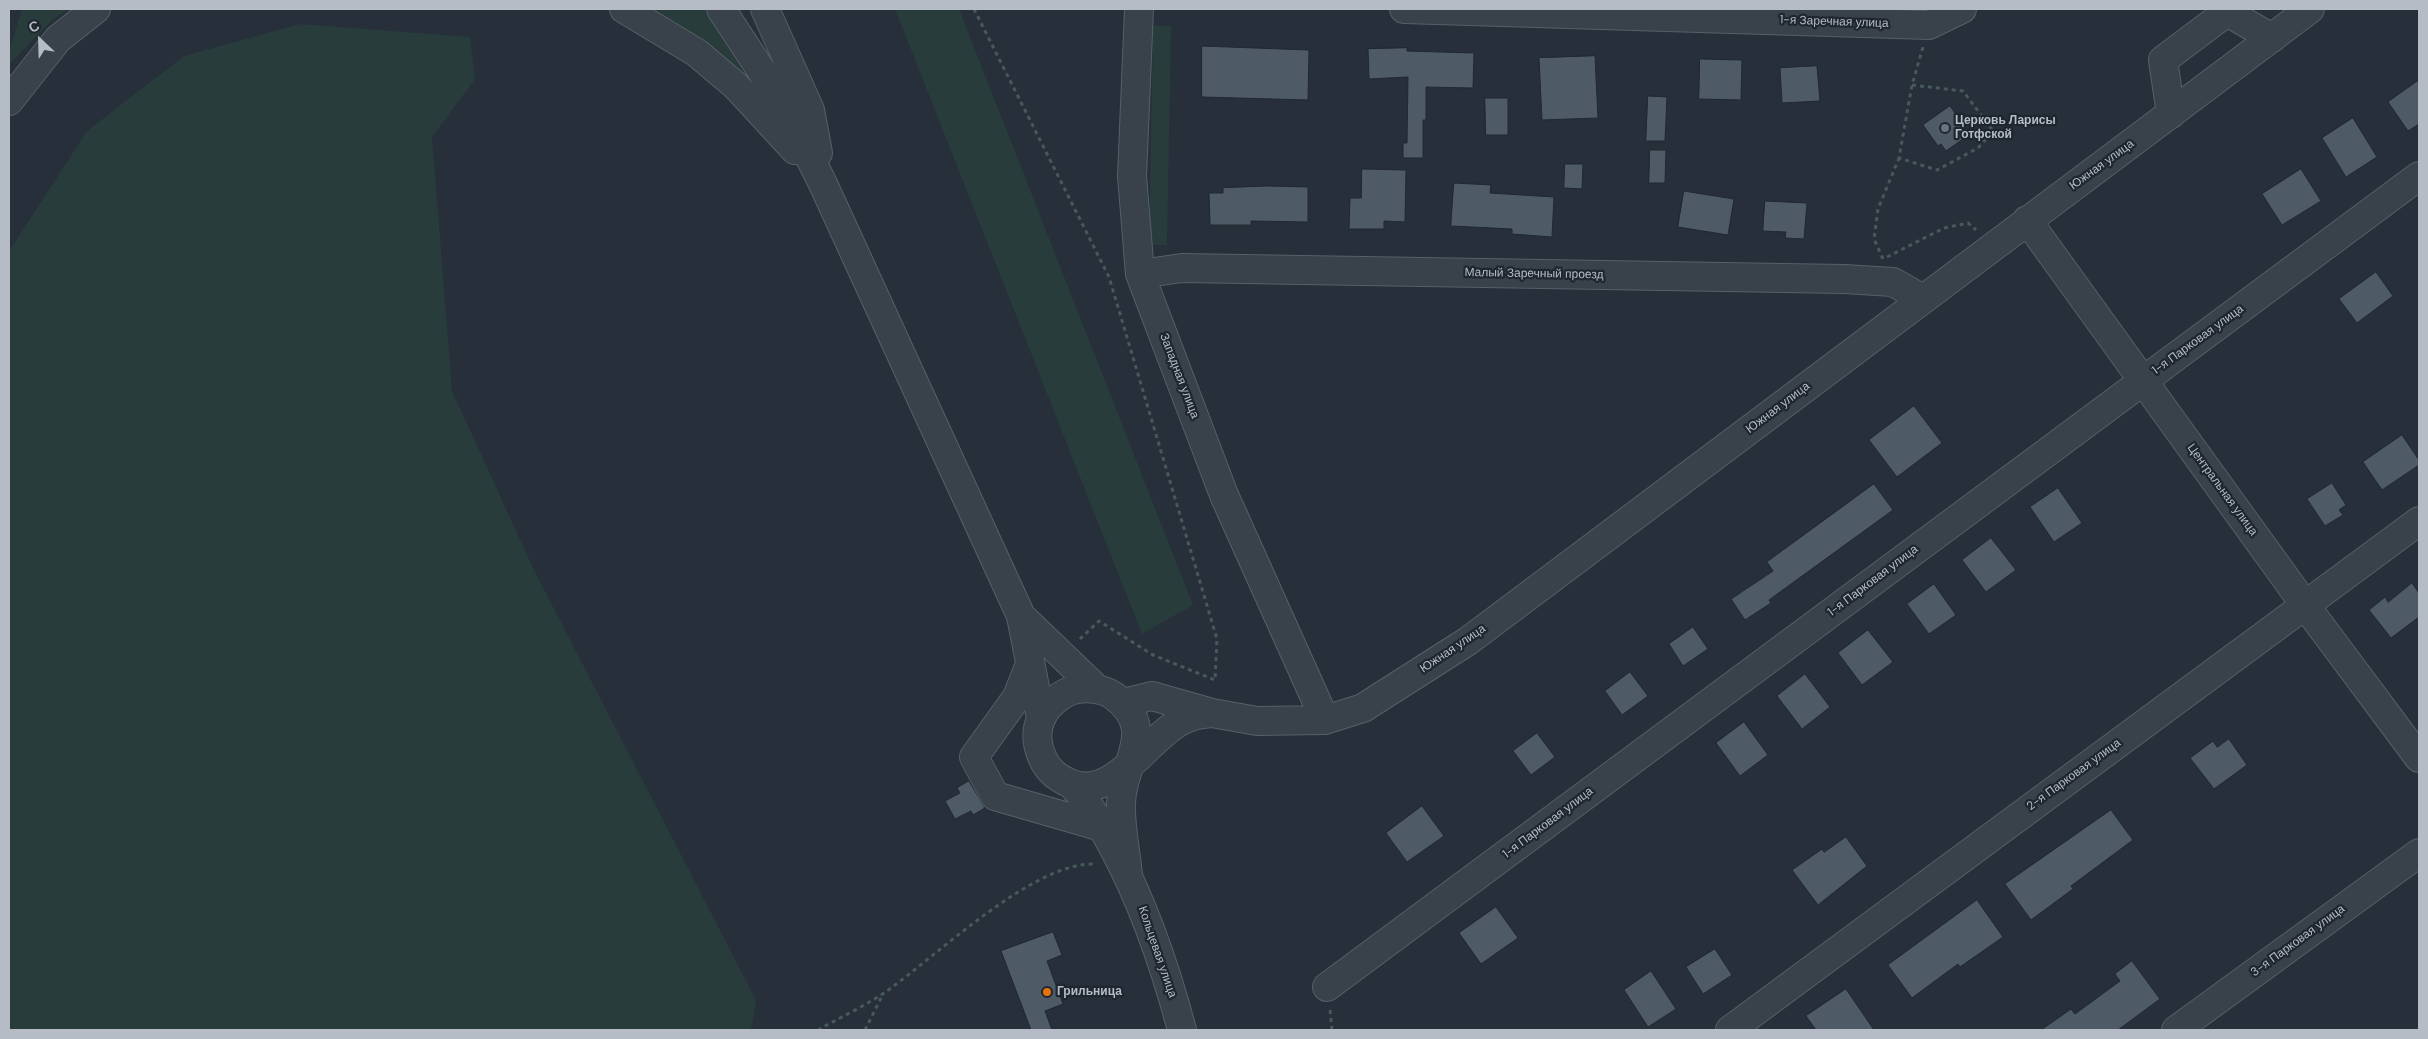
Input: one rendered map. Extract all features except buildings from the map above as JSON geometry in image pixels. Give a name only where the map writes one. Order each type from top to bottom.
[{"type":"street","points":[[9,101],[58,39],[96,9]]},
{"type":"street","points":[[624,9],[697,53],[736,86],[778,130],[823,184]]},
{"type":"street","points":[[721,9],[782,102],[823,184],[1021,616],[1041,718]]},
{"type":"street","points":[[765,9],[810,110],[823,184]]},
{"type":"street","name":"Западная улица","points":[[1139,9],[1132,176],[1140,274],[1224,495],[1325,720]]},
{"type":"street","name":"1-я Заречная улица","points":[[1404,9],[1929,25],[1962,9]]},
{"type":"street","name":"Южная улица","points":[[1123,703],[1152,696],[1212,713],[1257,721],[1325,720],[1363,708],[1468,641],[2310,9]]},
{"type":"street","points":[[2171,114],[2164,60],[2179,48],[2227,12],[2272,38]]},
{"type":"street","name":"1-я Парковая улица","points":[[1327,987],[2419,176]]},
{"type":"street","name":"Центральная улица","points":[[2027,220],[2419,758]]},
{"type":"street","name":"Малый Заречный проезд","points":[[1140,274],[1182,268],[1844,279],[1893,282],[1923,300]]},
{"type":"street","name":"2-я Парковая улица","points":[[1730,1030],[2419,521]]},
{"type":"street","points":[[1021,616],[1097,689]]},
{"type":"street","points":[[1030,664],[1017,697],[974,757],[995,796],[1102,827]]},
{"type":"street","points":[[1076,688],[1097,689],[1110,693],[1123,703],[1132,716],[1136,732],[1136,749],[1129,764],[1121,803],[1128,875],[1088,802],[1072,785],[1051,771],[1039,750],[1037,734],[1041,718],[1050,704],[1062,694],[1076,688]]},
{"type":"street","points":[[1072,785],[1088,787],[1104,784],[1118,776],[1175,724],[1193,715],[1212,713]]},
{"type":"street","name":"3-я Парковая улица","points":[[2176,1030],[2419,852]]},
{"type":"street","name":"Кольцевая улица","points":[[1128,875],[1166,971],[1182,1030]]},
{"type":"path","points":[[974,9],[1109,277],[1217,640],[1215,680],[1153,655],[1100,621],[1062,655]]},
{"type":"path","points":[[1883,259],[1874,239],[1878,209],[1899,158],[1912,85],[1929,25]]},
{"type":"path","points":[[1899,158],[1937,170],[1978,148],[1993,131],[1963,91],[1912,85]]},
{"type":"path","points":[[1876,263],[1944,228],[1968,223],[1994,246]]},
{"type":"path","points":[[818,1030],[883,994],[1003,901],[1056,872],[1093,863],[1128,875]]},
{"type":"path","points":[[865,1030],[883,994]]},
{"type":"shaded area","points":[[22,9],[68,9],[52,20],[9,65],[9,51]]},
{"type":"shaded area","points":[[648,9],[704,9],[752,85]]},
{"type":"shaded area","points":[[895,9],[959,9],[1193,605],[1142,634]]},
{"type":"shaded area","points":[[300,24],[470,37],[475,79],[432,137],[452,391],[534,570],[756,1000],[751,1030],[9,1030],[9,251],[87,131],[184,56]]},
{"type":"shaded area","points":[[1153,26],[1171,26],[1167,245],[1149,245]]},
{"type":"place","name":"Церковь Ларисы Готфской","points":[[1945,128]]},
{"type":"place","name":"Грильница","points":[[1047,992]]}]
